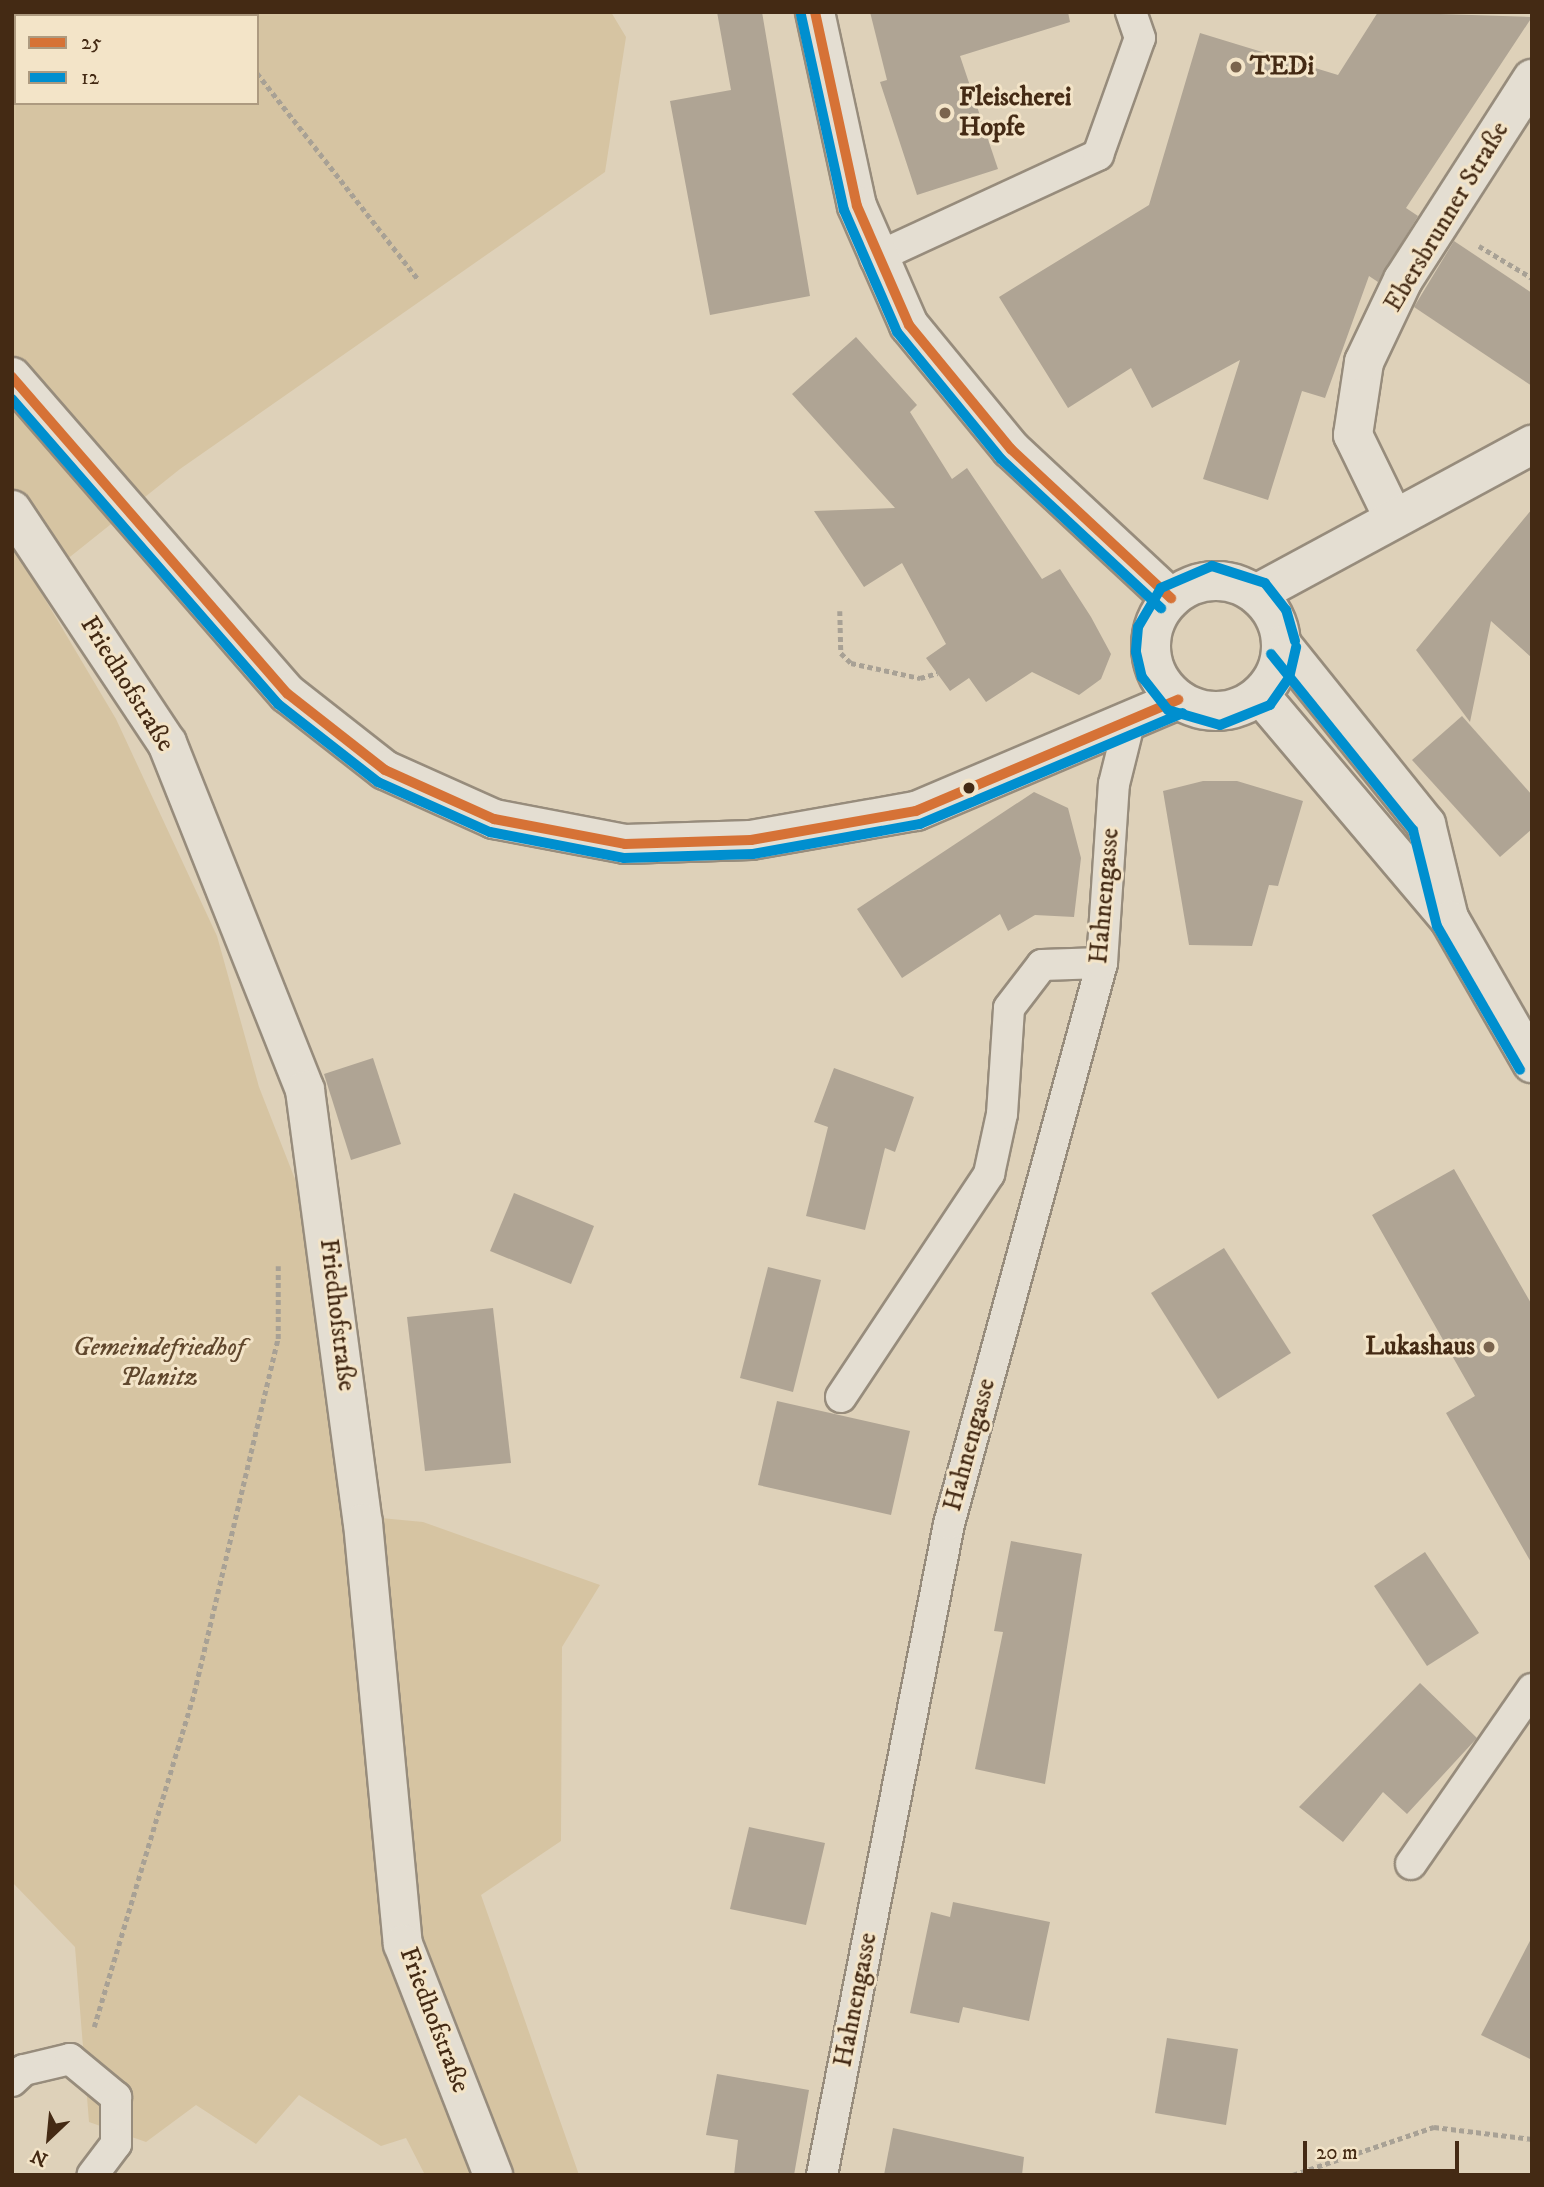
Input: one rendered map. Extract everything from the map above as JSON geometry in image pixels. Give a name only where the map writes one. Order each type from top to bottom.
[{"type":"street","points":[[814,12],[857,206],[875,258],[909,325],[1011,449],[1171,598]]},
{"type":"street","name":"Ebersbrunner Straße","points":[[1392,515],[1353,435],[1364,362],[1438,224],[1532,79]]},
{"type":"street","points":[[12,377],[288,694],[385,770],[494,819],[625,844],[751,840],[916,811],[1178,700]]},
{"type":"street","points":[[1256,594],[1392,515],[1532,445]]},
{"type":"street","name":"Friedhofstraße","points":[[12,510],[167,743],[305,1090],[363,1523],[403,1944],[493,2175]]},
{"type":"street","points":[[1282,645],[1276,672],[1260,695],[1220,711],[1178,700],[1164,687],[1150,651],[1159,613],[1171,598],[1213,580],[1256,594],[1274,616],[1282,645],[1426,824],[1450,920]]},
{"type":"street","points":[[1260,695],[1450,920],[1532,1063]]},
{"type":"lane","points":[[875,258],[1098,155],[1140,38],[1131,12]]},
{"type":"lane","name":"Hahnengasse","points":[[822,2175],[949,1524],[1102,963],[1114,784],[1130,720]]},
{"type":"lane","points":[[841,1397],[989,1174],[1002,1114],[1009,1008],[1042,965],[1102,963]]},
{"type":"lane","points":[[1411,1864],[1532,1689]]},
{"type":"lane","points":[[12,2081],[24,2070],[70,2059],[116,2097],[117,2144],[93,2175]]},
{"type":"path","points":[[259,76],[419,280]]},
{"type":"path","points":[[1438,224],[1532,278]]},
{"type":"path","points":[[840,611],[841,653],[851,663],[920,678],[937,673]]},
{"type":"path","points":[[76,2064],[101,2013],[194,1693],[278,1339],[278,1257]]},
{"type":"path","points":[[1293,2175],[1434,2127],[1532,2139]]},
{"type":"green space","name":"Gemeindefriedhof Planitz","points":[[12,12],[611,12],[626,37],[605,172],[180,469],[36,584],[116,719],[217,936],[259,1087],[309,1215],[349,1515],[423,1522],[600,1585],[562,1647],[561,1841],[481,1895],[579,2175],[425,2175],[406,2138],[381,2146],[299,2095],[256,2144],[196,2105],[146,2142],[89,2122],[75,1947],[12,1882]]},
{"type":"building","points":[[717,12],[762,12],[810,296],[710,315],[670,101],[731,90]]},
{"type":"building","points":[[870,12],[1068,12],[1070,22],[960,56],[998,169],[917,195],[880,82],[887,80]]},
{"type":"building","points":[[1378,12],[1532,17],[1406,208],[1418,216],[1378,282],[1369,276],[1325,398],[1302,391],[1268,500],[1203,479],[1240,360],[1152,408],[1131,368],[1068,408],[999,297],[1149,205],[1200,33],[1338,75]]},
{"type":"building","points":[[1454,241],[1532,293],[1532,386],[1414,307]]},
{"type":"building","points":[[856,337],[917,405],[910,412],[952,479],[967,468],[1042,579],[1060,569],[1091,617],[1111,654],[1101,679],[1079,695],[1032,672],[986,702],[969,678],[950,691],[926,658],[946,644],[902,563],[864,587],[814,511],[895,508],[792,394]]},
{"type":"building","points":[[1532,509],[1532,658],[1491,621],[1470,722],[1416,650]]},
{"type":"building","points":[[1462,716],[1532,795],[1532,829],[1500,857],[1412,760]]},
{"type":"building","points":[[1203,781],[1237,781],[1303,801],[1278,886],[1269,885],[1252,946],[1189,945],[1163,791]]},
{"type":"building","points":[[1034,792],[1068,808],[1081,858],[1074,917],[1035,915],[1008,931],[1000,914],[902,978],[857,909]]},
{"type":"building","points":[[373,1058],[401,1144],[351,1160],[324,1074]]},
{"type":"building","points":[[834,1068],[914,1097],[895,1152],[885,1148],[865,1230],[806,1216],[828,1127],[814,1122]]},
{"type":"building","name":"Lukashaus","points":[[1454,1169],[1532,1305],[1532,1564],[1446,1413],[1475,1396],[1372,1215]]},
{"type":"building","points":[[514,1193],[594,1226],[571,1284],[490,1251]]},
{"type":"building","points":[[1224,1248],[1291,1353],[1218,1399],[1151,1293]]},
{"type":"building","points":[[768,1267],[821,1280],[793,1392],[740,1378]]},
{"type":"building","points":[[493,1308],[511,1463],[425,1471],[407,1317]]},
{"type":"building","points":[[777,1401],[910,1431],[891,1515],[758,1485]]},
{"type":"building","points":[[1011,1541],[1082,1554],[1045,1784],[975,1769],[1003,1632],[994,1631]]},
{"type":"building","points":[[1425,1552],[1479,1633],[1427,1666],[1374,1586]]},
{"type":"building","points":[[1420,1683],[1477,1738],[1407,1814],[1383,1792],[1343,1842],[1299,1807]]},
{"type":"building","points":[[749,1827],[825,1843],[806,1925],[730,1909]]},
{"type":"building","points":[[953,1902],[1050,1922],[1029,2021],[963,2007],[959,2023],[910,2013],[931,1912],[950,1917]]},
{"type":"building","points":[[1532,1937],[1532,2060],[1481,2035]]},
{"type":"building","points":[[1167,2038],[1238,2049],[1226,2125],[1155,2113]]},
{"type":"building","points":[[717,2074],[809,2090],[794,2175],[734,2175],[738,2140],[706,2135]]},
{"type":"building","points":[[893,2128],[1024,2157],[1022,2175],[884,2175]]},
{"type":"transit line","name":"25","points":[[815,12],[857,206],[909,325],[1011,449],[1171,598]]},
{"type":"transit line","name":"12","points":[[801,15],[844,210],[897,332],[1001,459],[1161,608]]},
{"type":"transit line","name":"25","points":[[12,377],[288,694],[385,770],[494,819],[625,844],[751,840],[916,811],[1178,700]]},
{"type":"transit line","name":"12","points":[[12,399],[278,704],[378,782],[490,832],[624,858],[753,854],[920,824],[1183,713]]},
{"type":"transit line","name":"12","points":[[1295,641],[1286,610],[1265,583],[1212,566],[1161,588],[1138,627],[1136,652],[1142,677],[1168,710],[1220,725],[1270,705],[1289,678],[1296,647]]},
{"type":"transit line","name":"12","points":[[1271,654],[1413,830],[1437,926],[1520,1070]]},
{"type":"place","name":"TEDi","points":[[1236,67]]},
{"type":"place","name":"Fleischerei Hopfe","points":[[945,113]]},
{"type":"place","name":"Lukashaus","points":[[1489,1347]]}]
